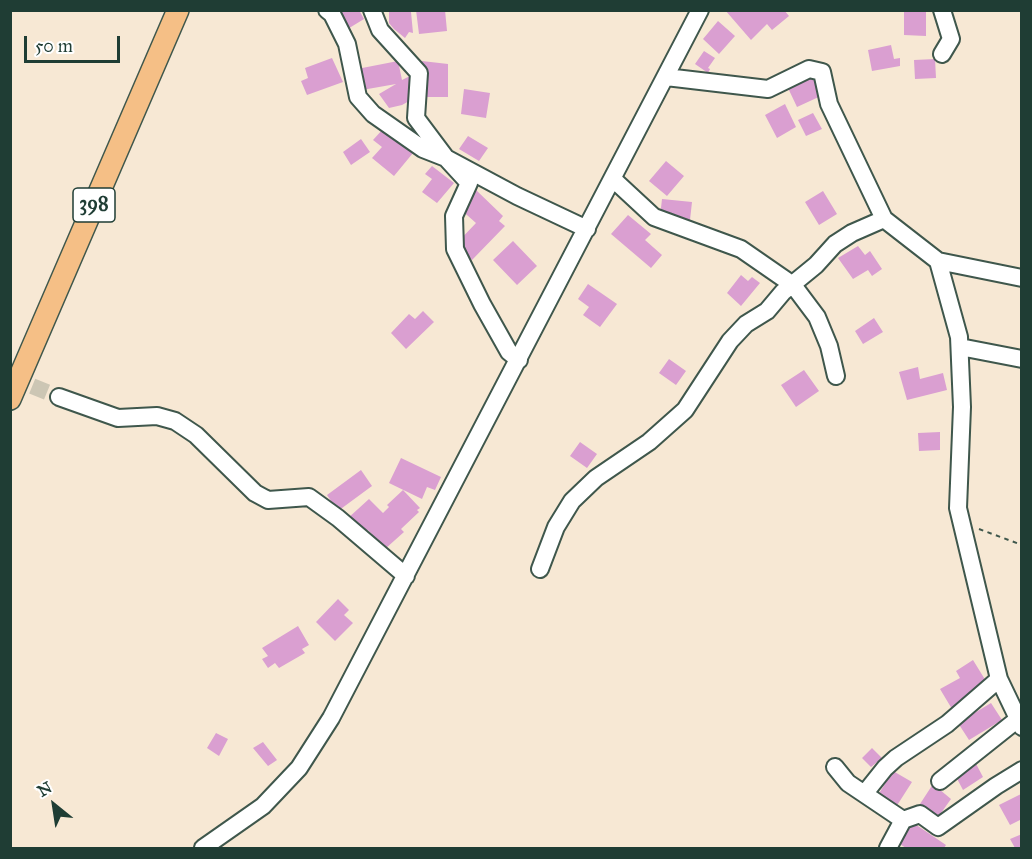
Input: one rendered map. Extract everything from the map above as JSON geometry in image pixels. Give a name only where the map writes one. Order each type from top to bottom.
[{"type":"main road","name":"398","points":[[10,399],[178,10]]},
{"type":"street","points":[[327,10],[332,14],[347,44],[358,97],[373,114],[423,149],[587,230]]},
{"type":"street","points":[[372,10],[380,30],[419,73],[416,118],[446,159],[469,183],[454,216],[455,249],[509,352],[519,360]]},
{"type":"street","points":[[203,849],[263,806],[299,768],[331,718],[700,10]]},
{"type":"street","points":[[942,10],[951,39],[942,54]]},
{"type":"street","points":[[666,77],[768,89],[809,69],[822,72],[829,104],[884,219],[939,261],[1022,278]]},
{"type":"street","points":[[613,179],[654,217],[741,249],[793,285],[817,317],[829,345],[836,376]]},
{"type":"street","points":[[540,569],[556,527],[572,501],[596,478],[649,442],[685,410],[730,341],[747,324],[767,311],[783,292],[816,265],[834,244],[884,219]]},
{"type":"street","points":[[939,261],[960,346],[962,406],[958,508],[999,679],[1020,723],[940,781]]},
{"type":"street","points":[[960,346],[1022,359]]},
{"type":"street","points":[[59,397],[118,418],[157,416],[175,421],[196,435],[255,494],[268,500],[309,497],[338,518],[406,576]]},
{"type":"street","points":[[865,794],[885,768],[896,758],[947,724],[999,679]]},
{"type":"street","points":[[835,767],[848,783],[903,820]]},
{"type":"street","points":[[888,849],[903,820],[920,814],[938,828],[986,792],[1022,770]]},
{"type":"path","points":[[962,523],[1022,545]]},
{"type":"building","points":[[335,10],[359,10],[364,19],[346,30]]},
{"type":"building","points":[[416,10],[445,10],[447,31],[419,34]]},
{"type":"building","points":[[725,10],[784,10],[789,16],[772,30],[767,24],[751,40]]},
{"type":"building","points":[[904,11],[926,11],[926,36],[904,35]]},
{"type":"building","points":[[389,12],[411,12],[413,33],[409,32],[405,38],[394,29],[389,23]]},
{"type":"building","points":[[718,21],[735,36],[719,54],[703,39]]},
{"type":"building","points":[[891,45],[894,59],[900,58],[900,66],[872,71],[868,50]]},
{"type":"building","points":[[704,51],[715,58],[708,68],[710,69],[708,73],[695,64]]},
{"type":"building","points":[[332,58],[343,82],[307,95],[301,81],[308,78],[305,68]]},
{"type":"building","points":[[935,59],[936,78],[915,79],[914,60]]},
{"type":"building","points":[[398,61],[402,80],[410,76],[416,84],[408,88],[411,100],[389,108],[379,94],[396,84],[362,90],[357,69]]},
{"type":"building","points":[[422,61],[448,64],[448,97],[423,97]]},
{"type":"building","points":[[813,75],[823,95],[797,107],[788,88]]},
{"type":"building","points":[[464,89],[490,93],[486,118],[461,114]]},
{"type":"building","points":[[785,104],[796,127],[777,138],[765,115]]},
{"type":"building","points":[[813,113],[822,129],[806,136],[798,120]]},
{"type":"building","points":[[383,129],[413,153],[394,176],[372,158],[382,147],[373,140]]},
{"type":"building","points":[[468,136],[488,148],[479,161],[459,149]]},
{"type":"building","points":[[361,139],[370,152],[351,165],[343,152]]},
{"type":"building","points":[[666,161],[684,176],[667,196],[649,181]]},
{"type":"building","points":[[432,166],[454,183],[437,203],[422,192],[432,179],[425,174]]},
{"type":"building","points":[[476,190],[503,216],[499,221],[505,226],[472,260],[456,244],[476,223],[459,208]]},
{"type":"building","points":[[823,191],[837,214],[819,225],[805,202]]},
{"type":"building","points":[[662,199],[692,202],[690,220],[660,217]]},
{"type":"building","points":[[628,215],[651,234],[645,240],[662,255],[651,268],[611,234]]},
{"type":"building","points":[[513,241],[537,266],[517,285],[493,260]]},
{"type":"building","points":[[858,246],[865,255],[870,251],[882,269],[872,276],[868,270],[853,279],[838,258]]},
{"type":"building","points":[[741,275],[748,281],[752,277],[760,283],[741,306],[727,293]]},
{"type":"building","points":[[588,284],[617,304],[600,327],[583,315],[589,307],[578,299]]},
{"type":"building","points":[[423,311],[434,322],[406,349],[391,333],[409,314],[415,319]]},
{"type":"building","points":[[874,318],[883,332],[863,344],[855,331]]},
{"type":"building","points":[[669,359],[686,371],[676,385],[659,373]]},
{"type":"building","points":[[918,367],[920,379],[943,373],[947,390],[907,400],[899,372]]},
{"type":"building","points":[[804,370],[819,391],[796,407],[781,385]]},
{"type":"building","points":[[940,432],[940,450],[919,451],[918,433]]},
{"type":"building","points":[[580,442],[597,454],[587,468],[570,456]]},
{"type":"building","points":[[401,458],[441,477],[435,490],[427,487],[422,499],[389,483]]},
{"type":"building","points":[[361,470],[372,486],[338,511],[327,495]]},
{"type":"building","points":[[403,490],[420,508],[417,510],[419,512],[401,529],[404,532],[385,549],[368,530],[363,535],[347,519],[369,499],[383,513],[389,507],[387,505]]},
{"type":"building","points":[[338,599],[349,610],[344,615],[353,623],[335,641],[316,622]]},
{"type":"building","points":[[298,626],[309,645],[302,649],[305,653],[279,668],[275,663],[268,668],[262,659],[268,656],[262,648]]},
{"type":"building","points":[[973,660],[989,686],[952,709],[940,689],[960,678],[956,671]]},
{"type":"building","points":[[991,703],[1002,720],[969,740],[958,723]]},
{"type":"building","points":[[216,733],[228,739],[219,756],[207,748]]},
{"type":"building","points":[[263,742],[277,760],[268,766],[253,748]]},
{"type":"building","points":[[872,748],[882,758],[871,767],[862,758]]},
{"type":"building","points":[[974,760],[983,777],[963,790],[954,773]]},
{"type":"building","points":[[893,771],[912,782],[896,807],[878,795]]},
{"type":"building","points":[[933,784],[951,799],[936,820],[920,804]]},
{"type":"building","points":[[1021,794],[1022,819],[1010,825],[999,805]]},
{"type":"building","points":[[912,822],[946,845],[944,848],[906,848],[898,843]]},
{"type":"building","points":[[1022,834],[1022,848],[1015,848],[1010,839]]},
{"type":"tunnel","points":[[10,377],[59,397]]}]
